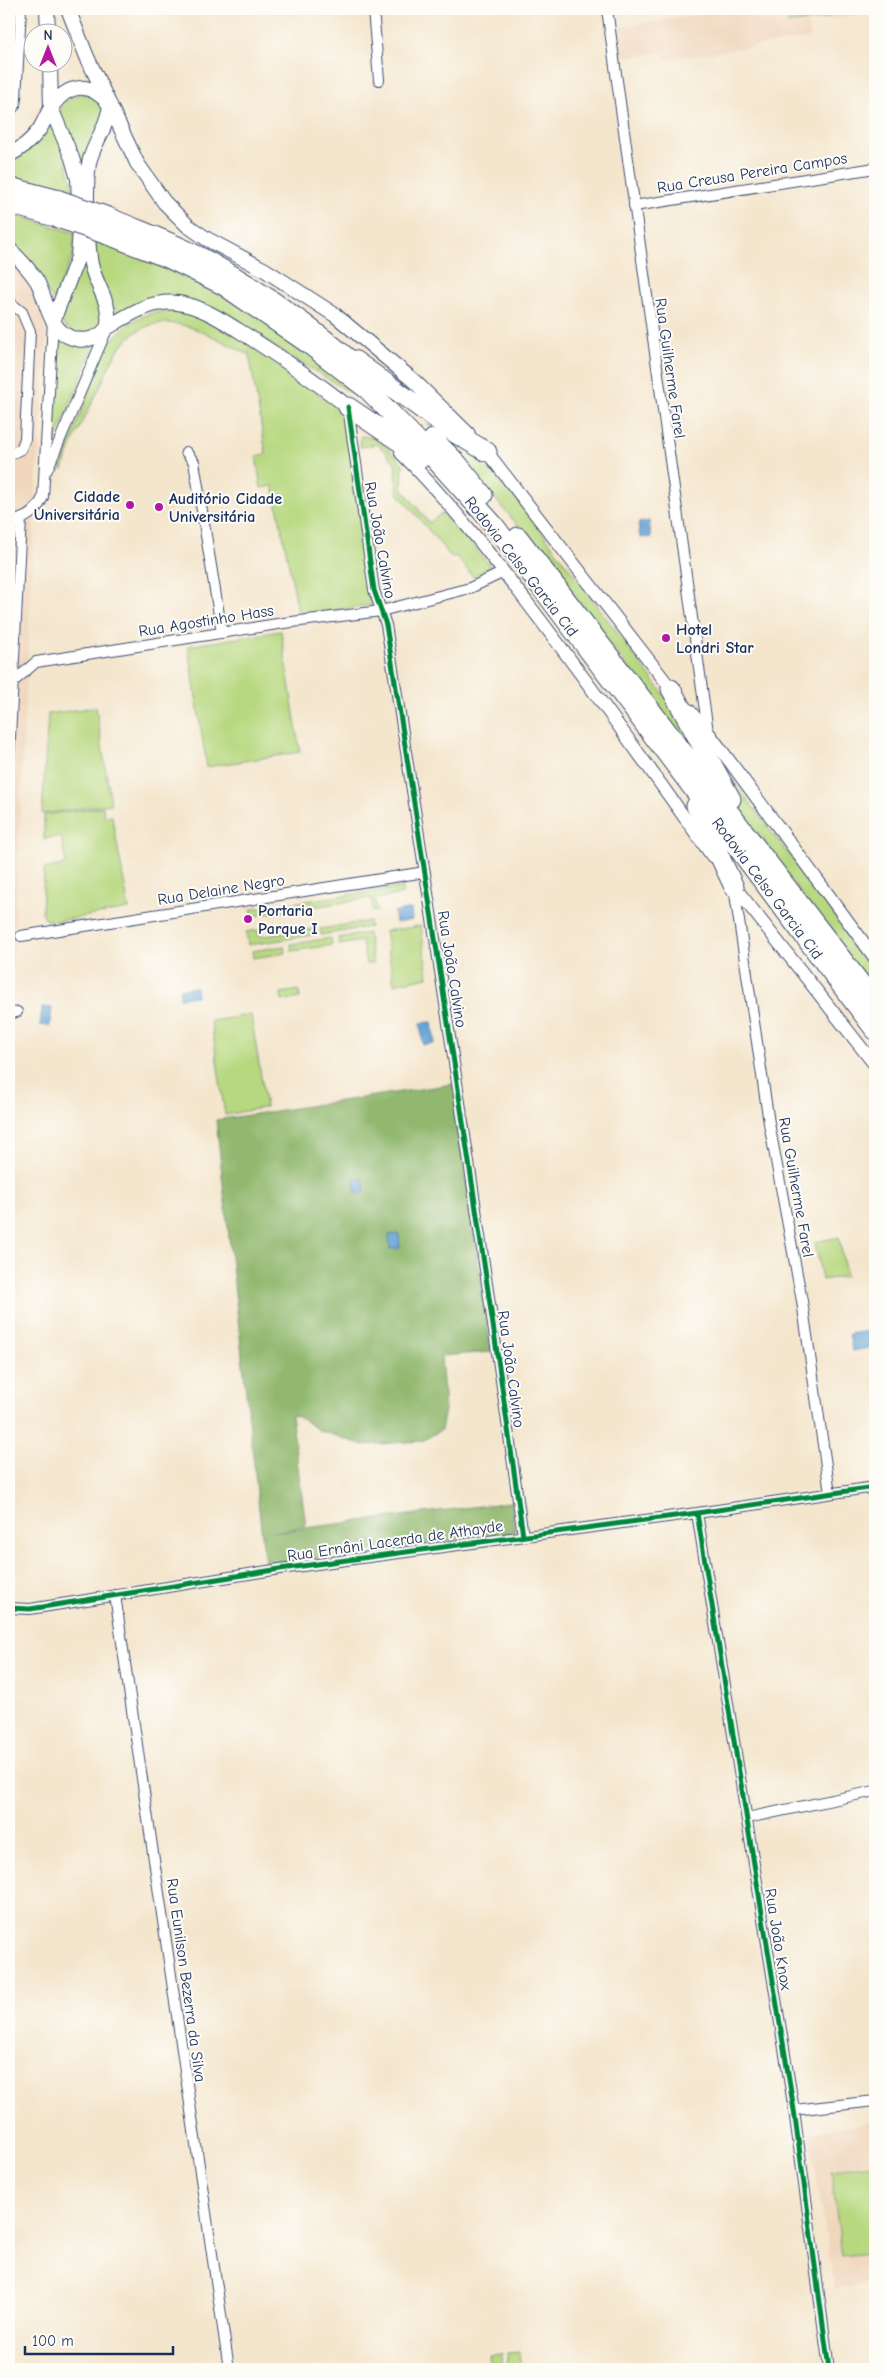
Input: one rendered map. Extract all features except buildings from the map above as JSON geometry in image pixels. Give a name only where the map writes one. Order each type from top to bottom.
[{"type":"highway","name":"Rodovia Celso Garcia Cid","points":[[9,187],[57,208],[206,260],[276,303],[336,348],[389,395],[458,464],[539,562],[875,1002]]},
{"type":"highway","name":"Rodovia Celso Garcia Cid","points":[[9,204],[57,208]]},
{"type":"highway","name":"Rodovia Celso Garcia Cid","points":[[108,226],[223,285],[310,345],[368,390],[422,445],[494,525],[875,1030]]},
{"type":"highway","points":[[336,348],[456,433],[487,452]]},
{"type":"highway","points":[[348,407],[400,442],[494,525]]},
{"type":"highway","points":[[671,689],[735,807],[748,836]]},
{"type":"highway","points":[[678,769],[734,887]]},
{"type":"main road","points":[[47,9],[48,22]]},
{"type":"main road","points":[[68,9],[110,105],[144,176],[160,197],[188,226],[208,240],[265,270],[335,315],[414,381],[487,452]]},
{"type":"main road","points":[[50,72],[51,108],[72,158],[78,179],[80,223],[78,257],[53,321]]},
{"type":"main road","points":[[9,155],[22,147],[35,135],[51,108],[65,92],[78,88],[95,91],[110,105]]},
{"type":"main road","points":[[108,328],[108,306],[94,278],[90,258],[88,171],[91,156],[106,124],[110,105]]},
{"type":"main road","points":[[9,249],[38,283],[53,321]]},
{"type":"main road","name":"Rodovia Celso Garcia Cid","points":[[53,321],[65,334],[80,340],[96,338],[132,312],[152,305],[179,303],[194,307],[268,348],[348,407]]},
{"type":"street","points":[[12,109],[14,55],[21,9]]},
{"type":"street","points":[[373,9],[379,80]]},
{"type":"street","name":"Rua Guilherme Farel","points":[[606,9],[708,732]]},
{"type":"street","name":"Rua Creusa Pereira Campos","points":[[634,206],[875,168]]},
{"type":"street","points":[[9,302],[17,306],[26,317],[30,331],[30,343],[25,439],[21,449],[9,455]]},
{"type":"street","points":[[9,522],[22,519],[33,512],[43,497],[53,321]]},
{"type":"street","points":[[45,476],[108,328]]},
{"type":"street","name":"Rodovia Celso Garcia Cid","points":[[348,407],[414,466],[459,515],[594,690],[734,887],[875,1065]]},
{"type":"street","name":"Rua João Calvino","points":[[348,407],[374,590],[386,625],[425,872],[480,1230],[523,1536]]},
{"type":"street","points":[[186,452],[194,462],[222,632]]},
{"type":"street","points":[[487,452],[671,689],[708,732],[875,958]]},
{"type":"street","points":[[9,758],[13,682],[14,571],[22,519]]},
{"type":"street","name":"Rua Agostinho Hass","points":[[13,682],[36,662],[222,632],[381,611],[470,588],[504,572]]},
{"type":"street","name":"Rua Delaine Negro","points":[[21,936],[425,872]]},
{"type":"street","name":"Rua Guilherme Farel","points":[[734,887],[770,1123],[802,1301],[830,1493]]},
{"type":"street","name":"Rua Ernâni Lacerda de Athayde","points":[[9,1608],[30,1609],[280,1568],[697,1513],[875,1487]]},
{"type":"street","name":"Rua João Knox","points":[[697,1513],[794,2110],[828,2369]]},
{"type":"street","name":"Rua Eunilson Bezerra da Silva","points":[[115,1595],[229,2369]]},
{"type":"street","points":[[747,1818],[875,1791]]},
{"type":"street","points":[[794,2110],[875,2101]]},
{"type":"shaded area","points":[[735,9],[875,9],[875,12],[808,23],[810,38],[665,60],[663,52],[620,58],[615,28]]},
{"type":"shaded area","points":[[9,260],[25,277],[36,296],[44,318],[47,340],[35,499],[9,1036]]},
{"type":"shaded area","points":[[875,2121],[875,2282],[835,2289],[809,2133]]},
{"type":"green space","points":[[786,9],[829,9],[830,17],[788,24]]},
{"type":"green space","points":[[87,94],[100,103],[104,110],[83,173],[60,115],[65,101],[77,95]]},
{"type":"green space","points":[[51,124],[62,144],[75,194],[9,176],[9,163],[23,154]]},
{"type":"green space","points":[[9,213],[75,233],[73,256],[53,300],[19,249],[9,241]]},
{"type":"green space","points":[[95,240],[159,265],[253,313],[310,353],[350,387],[356,396],[235,322],[194,301],[115,317],[112,304],[98,273]]},
{"type":"green space","points":[[83,258],[103,307],[101,326],[92,333],[75,334],[63,325],[60,315]]},
{"type":"green space","points":[[170,311],[205,320],[237,337],[345,411],[372,605],[299,615],[273,486],[261,488],[256,456],[266,454],[249,353],[247,354],[200,331],[168,323],[152,325],[137,332],[122,345],[111,362],[78,431],[63,470],[61,469],[66,451],[106,348],[133,321],[150,314]]},
{"type":"green space","points":[[57,336],[95,343],[53,447],[49,450]]},
{"type":"green space","points":[[426,422],[476,453],[509,488],[683,720],[728,797],[525,534],[457,454]]},
{"type":"green space","points":[[361,436],[378,438],[403,464],[402,488],[429,523],[442,513],[492,567],[473,577],[456,556],[451,557],[398,493],[395,463],[378,444],[360,447]]},
{"type":"green space","points":[[281,631],[300,752],[207,767],[188,646]]},
{"type":"green space","points":[[96,707],[111,804],[42,814],[48,714]]},
{"type":"green space","points":[[732,779],[875,969],[875,981],[867,983],[745,818],[734,793]]},
{"type":"green space","points":[[103,807],[104,816],[112,816],[129,909],[58,921],[46,920],[42,912],[44,869],[66,864],[61,836],[44,839],[44,815]]},
{"type":"green space","points":[[402,887],[403,894],[375,899],[377,911],[373,912],[371,898],[253,916],[251,909]]},
{"type":"green space","points":[[369,921],[370,927],[321,935],[320,929]]},
{"type":"green space","points":[[421,926],[428,977],[394,984],[385,931]]},
{"type":"green space","points":[[312,929],[313,935],[248,945],[246,932],[258,930],[259,937]]},
{"type":"green space","points":[[368,933],[373,963],[366,964],[362,941],[339,945],[338,938]]},
{"type":"green space","points":[[331,938],[332,945],[292,951],[291,944]]},
{"type":"green space","points":[[284,946],[285,953],[253,958],[252,951]]},
{"type":"green space","points":[[299,990],[300,998],[282,1001],[281,993]]},
{"type":"green space","points":[[251,1015],[266,1107],[225,1115],[211,1021]]},
{"type":"green space","points":[[453,1084],[491,1352],[441,1356],[445,1410],[441,1430],[422,1441],[363,1445],[318,1430],[298,1416],[291,1415],[306,1526],[274,1532],[511,1502],[515,1532],[265,1564],[216,1120]]},
{"type":"green space","points":[[839,1237],[846,1276],[822,1280],[815,1242]]},
{"type":"green space","points":[[875,2165],[875,2252],[842,2256],[831,2170]]},
{"type":"green space","points":[[519,2352],[521,2369],[508,2369],[507,2353]]},
{"type":"green space","points":[[502,2354],[503,2369],[491,2369],[489,2355]]},
{"type":"water","points":[[649,521],[651,537],[640,538],[638,523]]},
{"type":"water","points":[[411,909],[412,920],[396,923],[394,912]]},
{"type":"water","points":[[196,987],[197,996],[180,998],[179,989]]},
{"type":"water","points":[[42,1007],[52,1008],[50,1026],[40,1025]]},
{"type":"water","points":[[432,1022],[435,1043],[423,1045],[420,1023]]},
{"type":"water","points":[[363,1178],[365,1192],[356,1194],[354,1180]]},
{"type":"water","points":[[399,1234],[400,1248],[390,1249],[389,1235]]},
{"type":"water","points":[[875,1330],[875,1347],[852,1351],[849,1334]]},
{"type":"cycle path","points":[[348,407],[374,590],[386,625],[422,852],[523,1536]]},
{"type":"cycle path","points":[[9,1608],[30,1609],[280,1569],[875,1487]]},
{"type":"cycle path","points":[[697,1513],[794,2110],[829,2369]]},
{"type":"place","name":"Cidade Universitária","points":[[130,505]]},
{"type":"place","name":"Auditório Cidade Universitária","points":[[159,507]]},
{"type":"place","name":"Hotel Londri Star","points":[[666,638]]},
{"type":"place","name":"Portaria Parque I","points":[[248,919]]}]
